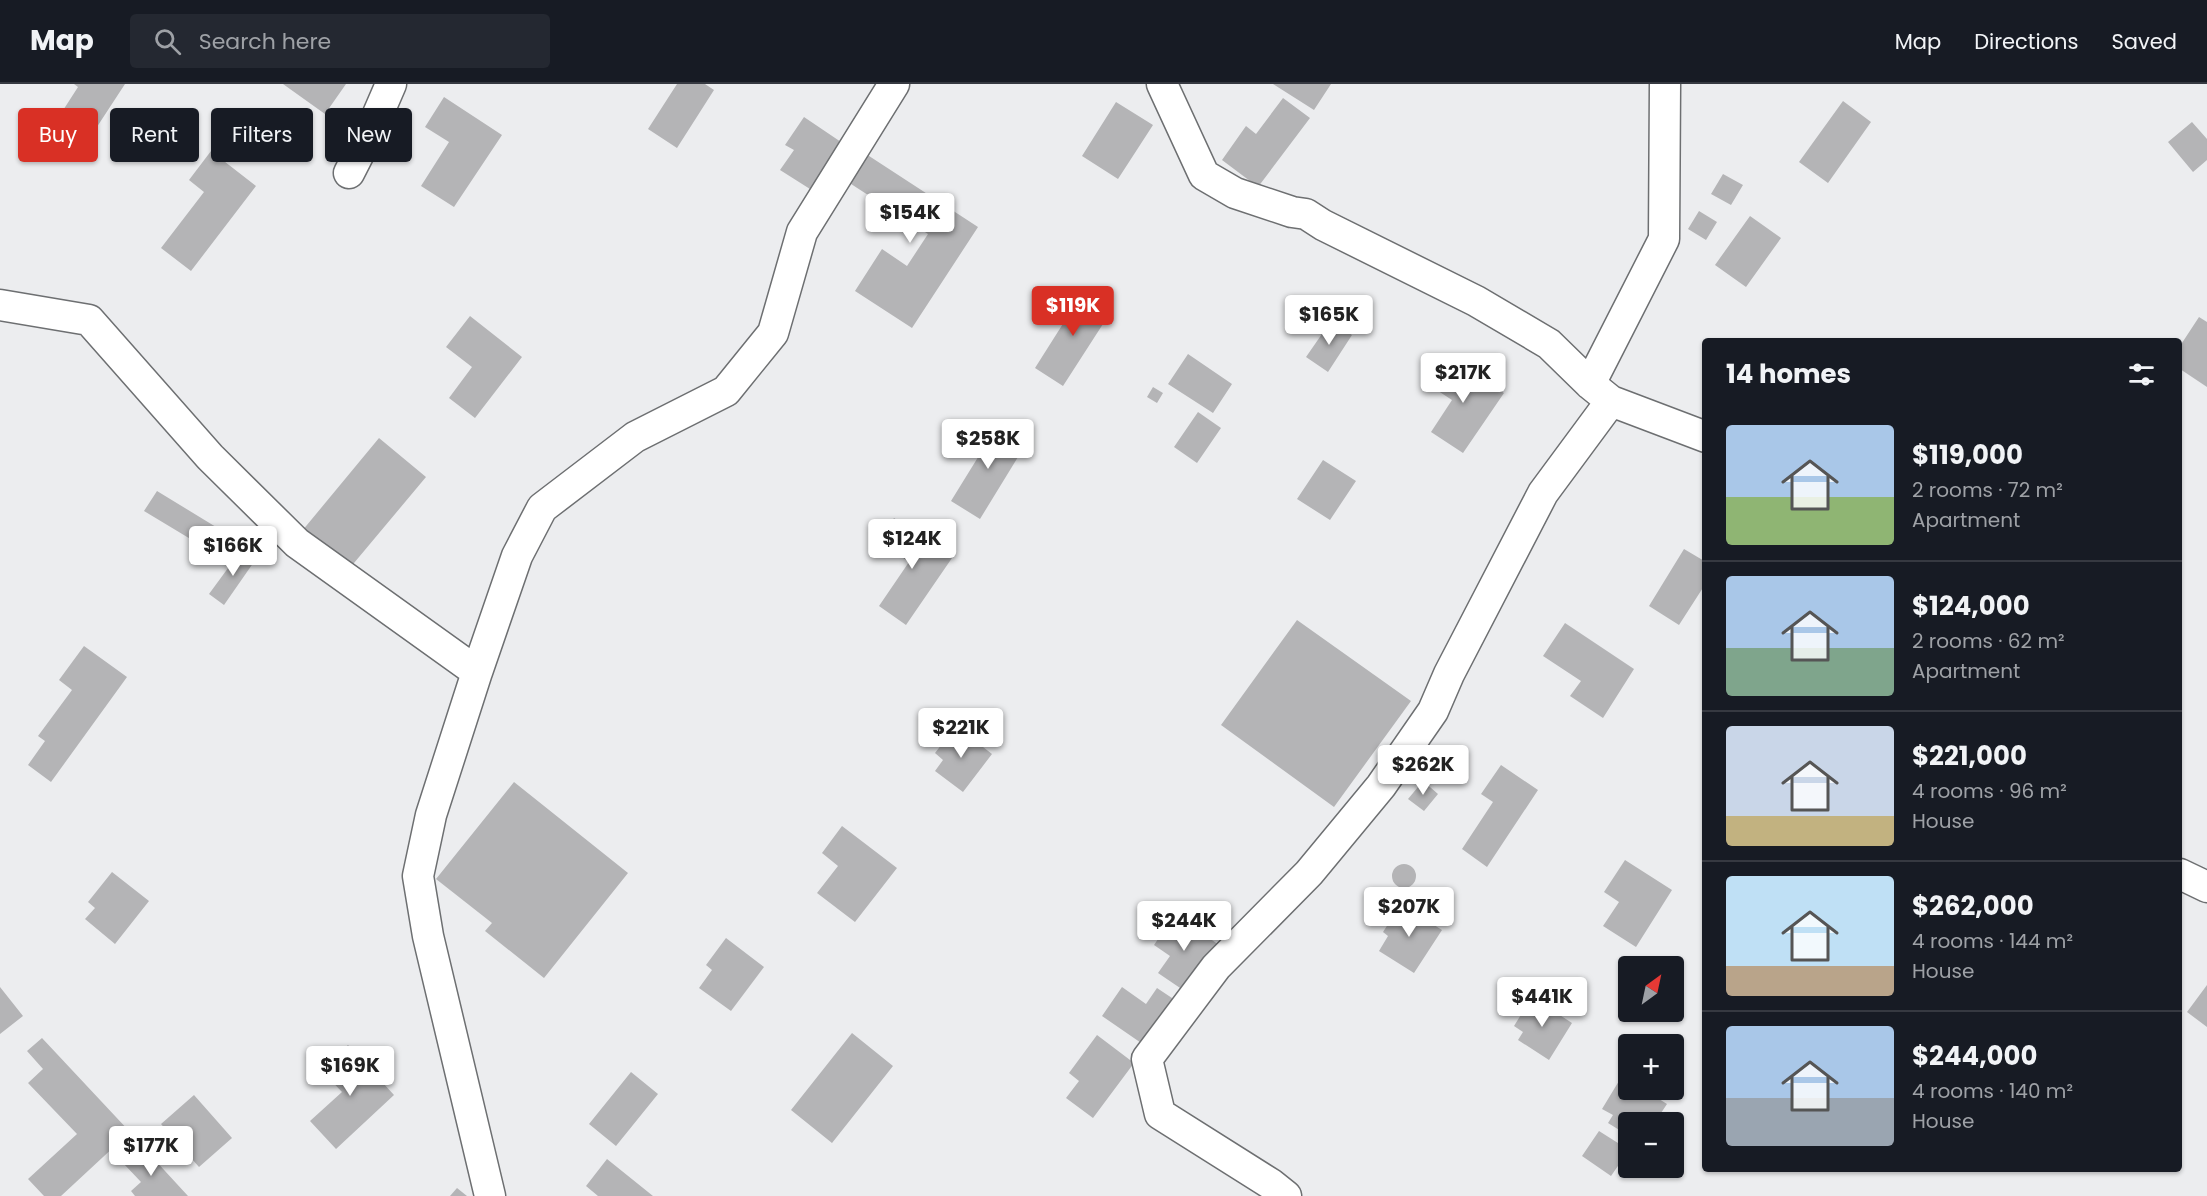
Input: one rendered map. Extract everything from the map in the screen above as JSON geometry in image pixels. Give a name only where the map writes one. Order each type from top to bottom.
[{"type":"street","points":[[349,173],[391,84]]},
{"type":"street","points":[[490,1196],[428,936],[418,876],[431,815],[477,672],[518,556],[542,508],[635,437],[726,391],[773,333],[802,232],[894,84]]},
{"type":"street","points":[[1162,84],[1204,175],[1235,193],[1292,212],[1306,214],[1323,225],[1476,302],[1549,344],[1600,392],[1702,436]]},
{"type":"street","points":[[1286,1196],[1271,1184],[1160,1114],[1147,1059],[1216,967],[1309,873],[1388,776],[1434,711],[1449,674],[1543,493],[1600,392],[1664,239],[1665,84]]},
{"type":"street","points":[[0,305],[89,320],[210,457],[297,543],[477,672]]},
{"type":"street","points":[[2182,875],[2207,887]]},
{"type":"building","points":[[74,84],[125,84],[98,125],[98,108],[64,108],[78,87]]},
{"type":"building","points":[[283,84],[346,84],[329,108],[325,108],[325,114]]},
{"type":"building","points":[[677,84],[705,84],[714,90],[677,148],[648,129]]},
{"type":"building","points":[[1273,84],[1331,84],[1314,110]]},
{"type":"building","points":[[444,97],[502,135],[454,207],[421,186],[449,142],[425,127]]},
{"type":"building","points":[[1283,98],[1310,118],[1258,187],[1222,160],[1246,126],[1256,134]]},
{"type":"building","points":[[1843,101],[1871,122],[1828,183],[1799,162]]},
{"type":"building","points":[[1116,102],[1153,125],[1118,179],[1082,156]]},
{"type":"building","points":[[804,117],[841,142],[810,189],[780,170],[794,150],[785,145]]},
{"type":"building","points":[[2192,122],[2207,139],[2207,160],[2193,172],[2168,142]]},
{"type":"building","points":[[211,151],[211,162],[225,162],[256,186],[191,271],[161,248],[204,192],[189,180]]},
{"type":"building","points":[[866,154],[978,227],[912,328],[855,291],[882,249],[907,266],[928,234],[848,182]]},
{"type":"building","points":[[1723,174],[1743,185],[1731,205],[1711,194]]},
{"type":"building","points":[[1699,211],[1717,222],[1706,240],[1688,229]]},
{"type":"building","points":[[1750,216],[1781,238],[1746,287],[1715,265]]},
{"type":"building","points":[[1078,289],[1112,310],[1063,386],[1035,368],[1066,319],[1060,315]]},
{"type":"building","points":[[470,316],[522,357],[475,418],[449,398],[472,367],[446,347]]},
{"type":"building","points":[[2199,317],[2207,322],[2207,387],[2182,370],[2182,343]]},
{"type":"building","points":[[1331,321],[1352,335],[1328,372],[1306,357]]},
{"type":"building","points":[[1188,354],[1232,384],[1213,413],[1168,384]]},
{"type":"building","points":[[1449,356],[1504,393],[1463,453],[1431,432],[1452,400],[1429,385]]},
{"type":"building","points":[[1153,387],[1163,393],[1157,403],[1147,397]]},
{"type":"building","points":[[1198,412],[1221,428],[1197,463],[1174,447]]},
{"type":"building","points":[[991,422],[1026,444],[980,519],[951,501],[980,454],[974,451]]},
{"type":"building","points":[[958,434],[974,444],[968,454],[951,444]]},
{"type":"building","points":[[379,438],[426,477],[349,569],[302,531]]},
{"type":"building","points":[[1323,460],[1356,481],[1330,520],[1297,499]]},
{"type":"building","points":[[157,491],[239,541],[227,561],[144,511]]},
{"type":"building","points":[[894,518],[952,558],[906,625],[879,606],[909,562],[879,541]]},
{"type":"building","points":[[242,549],[256,559],[224,605],[209,594]]},
{"type":"building","points":[[1684,549],[1702,560],[1702,589],[1679,625],[1649,606]]},
{"type":"building","points":[[1297,620],[1411,701],[1334,807],[1221,725]]},
{"type":"building","points":[[1565,623],[1634,669],[1603,718],[1570,696],[1581,681],[1543,656]]},
{"type":"building","points":[[84,646],[127,677],[51,782],[28,765],[45,741],[38,736],[72,690],[59,680]]},
{"type":"building","points":[[956,726],[992,754],[963,792],[935,771],[943,760],[935,753]]},
{"type":"building","points":[[1501,765],[1538,790],[1487,867],[1462,849],[1493,802],[1481,794]]},
{"type":"building","points":[[1423,781],[1438,794],[1424,811],[1408,799]]},
{"type":"building","points":[[514,782],[628,873],[544,978],[485,931],[492,923],[436,879]]},
{"type":"building","points":[[842,826],[897,868],[855,922],[817,893],[838,866],[822,853]]},
{"type":"building","points":[[1625,860],[1672,890],[1636,947],[1603,926],[1619,902],[1604,892]]},
{"type":"building","points":[[1404,864],[1413,867],[1416,876],[1413,885],[1404,888],[1395,885],[1392,876],[1395,867]]},
{"type":"building","points":[[112,872],[149,901],[115,944],[85,919],[95,908],[88,902]]},
{"type":"building","points":[[1401,904],[1442,930],[1414,973],[1379,951],[1388,936],[1383,932]]},
{"type":"building","points":[[1175,914],[1219,945],[1186,992],[1158,973],[1170,956],[1154,945]]},
{"type":"building","points":[[726,938],[764,967],[731,1011],[699,988],[712,970],[706,965]]},
{"type":"building","points":[[2207,985],[2207,1027],[2187,1012]]},
{"type":"building","points":[[0,987],[23,1016],[0,1034]]},
{"type":"building","points":[[1122,987],[1146,1004],[1157,988],[1178,1002],[1147,1047],[1102,1016]]},
{"type":"building","points":[[1532,997],[1572,1023],[1549,1060],[1518,1040],[1523,1032],[1514,1026]]},
{"type":"building","points":[[852,1033],[893,1066],[832,1143],[791,1110]]},
{"type":"building","points":[[1097,1035],[1134,1063],[1093,1118],[1066,1098],[1079,1081],[1069,1073]]},
{"type":"building","points":[[42,1038],[130,1132],[61,1196],[44,1196],[28,1179],[77,1134],[28,1083],[43,1069],[27,1051]]},
{"type":"building","points":[[348,1045],[394,1095],[336,1149],[310,1121],[342,1092],[321,1070]]},
{"type":"building","points":[[631,1072],[658,1094],[616,1146],[589,1124]]},
{"type":"building","points":[[1618,1083],[1618,1100],[1661,1100],[1667,1104],[1662,1112],[1618,1112],[1618,1129],[1608,1123],[1613,1115],[1602,1109]]},
{"type":"building","points":[[194,1095],[232,1138],[199,1167],[161,1124]]},
{"type":"building","points":[[1599,1131],[1618,1143],[1618,1166],[1611,1176],[1582,1156]]},
{"type":"building","points":[[142,1146],[188,1196],[135,1196],[131,1191],[141,1182],[123,1163]]},
{"type":"building","points":[[607,1159],[653,1196],[598,1196],[586,1186]]},
{"type":"building","points":[[457,1188],[467,1196],[450,1196]]}]
